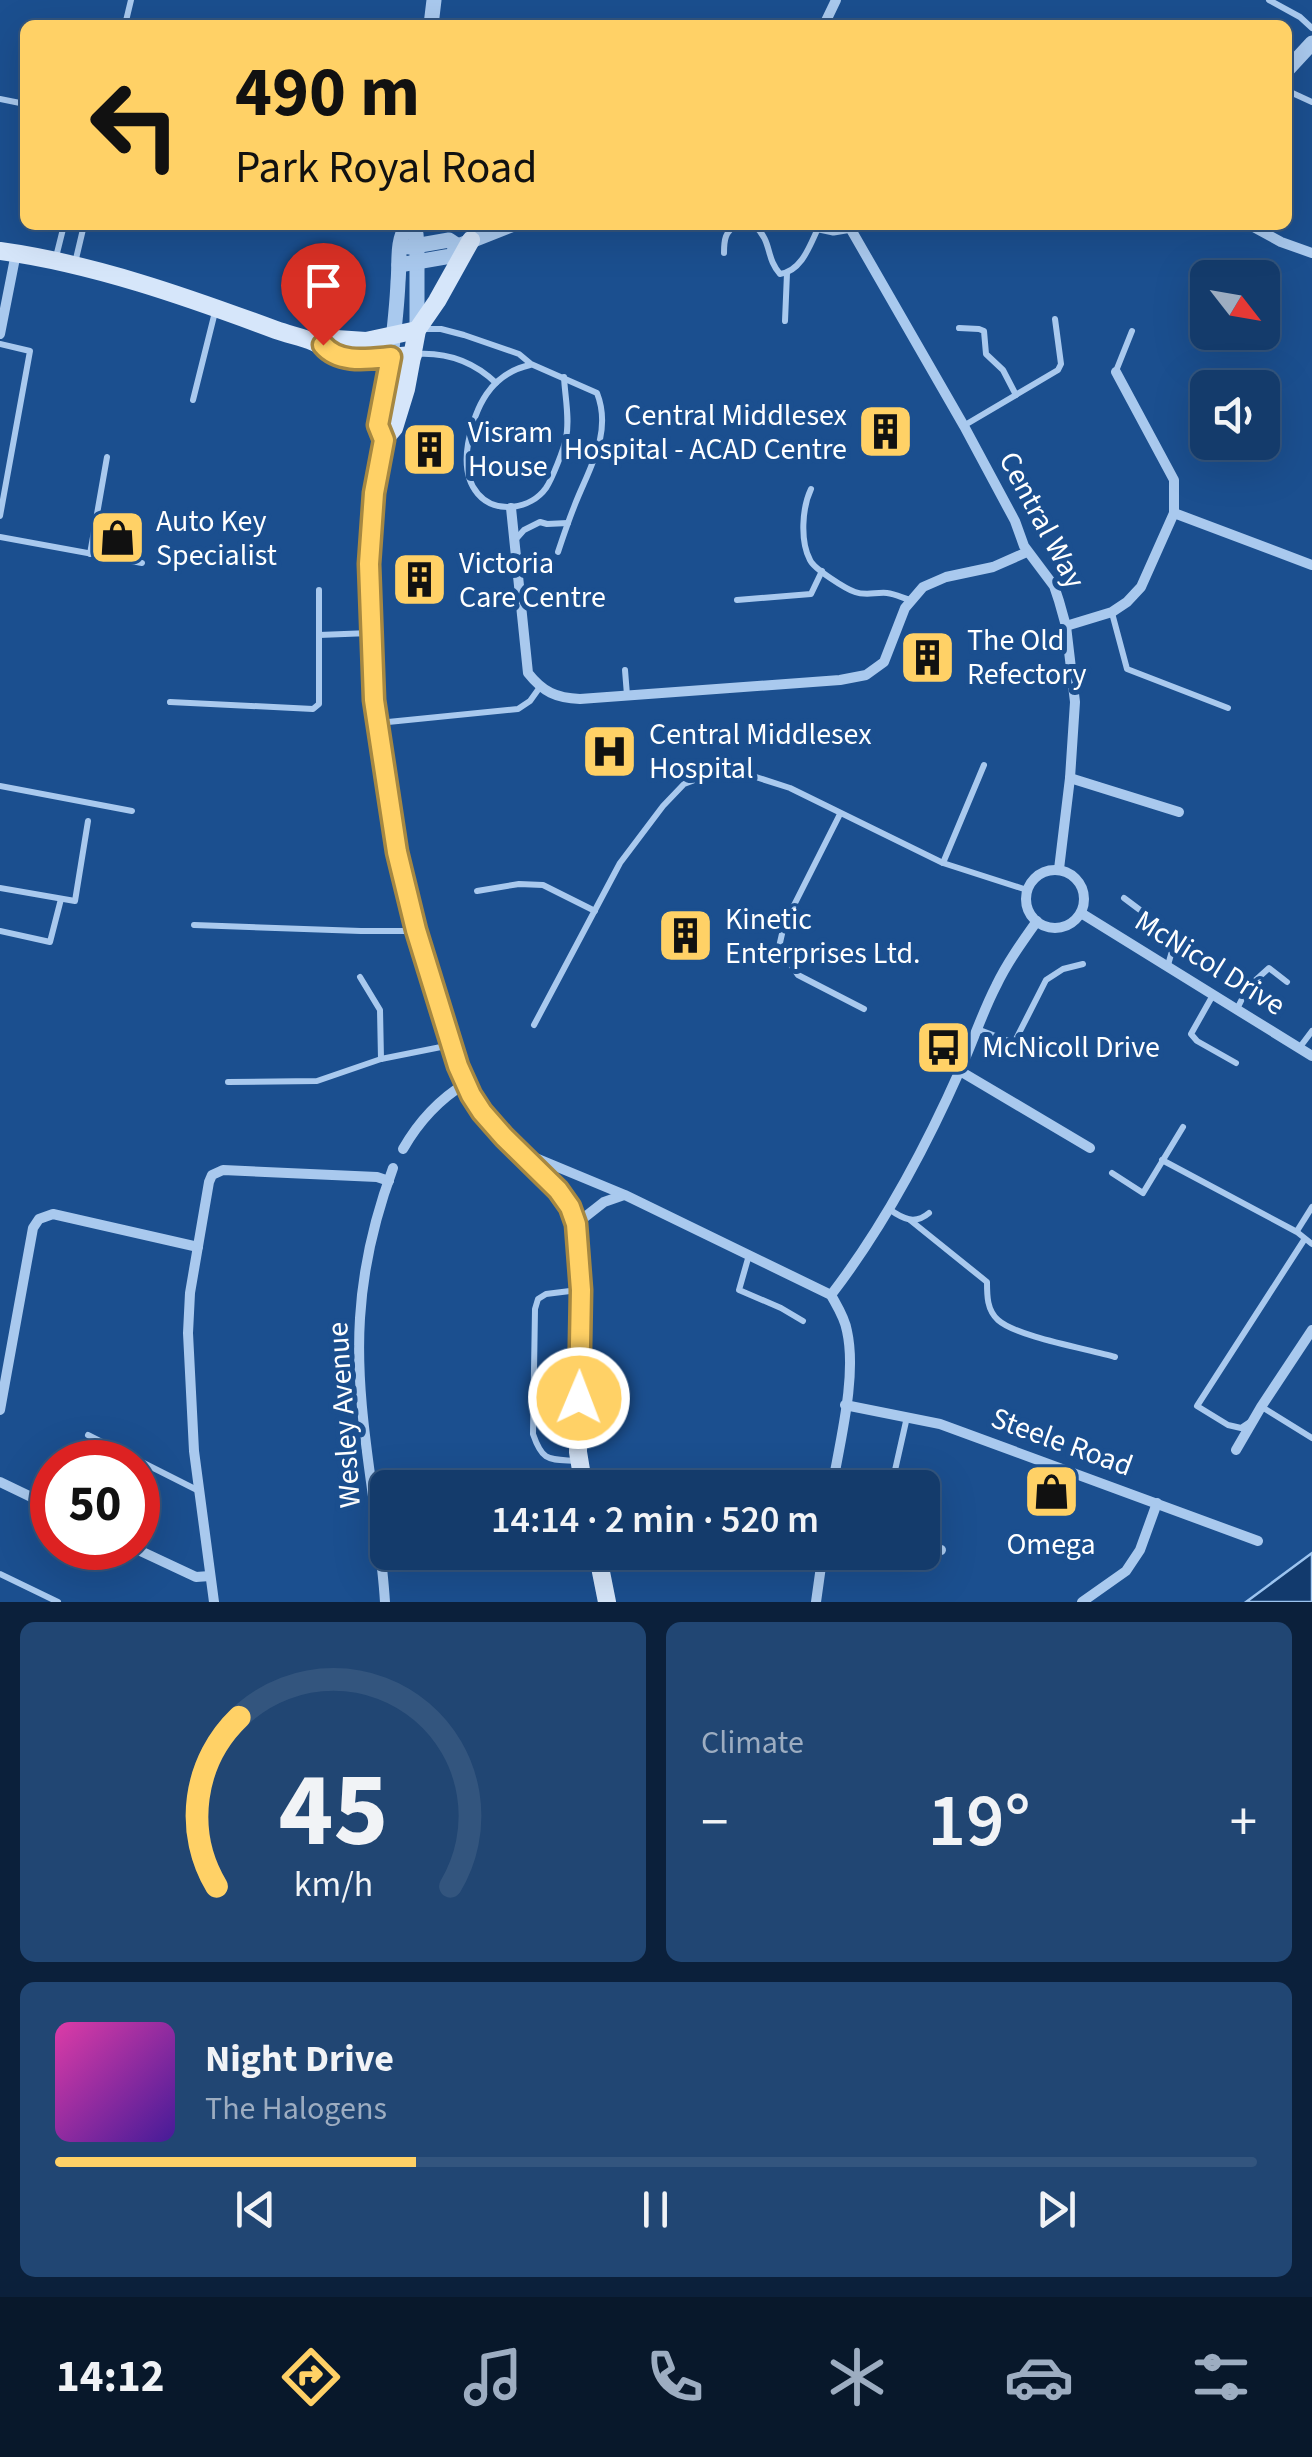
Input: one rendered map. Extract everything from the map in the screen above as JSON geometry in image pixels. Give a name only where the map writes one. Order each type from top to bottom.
[{"type":"main road","points":[[465,243],[417,330],[406,389],[394,428],[384,440],[374,493],[369,564],[374,700],[397,852],[416,930],[466,1083],[482,1112],[558,1190],[576,1224],[581,1290],[581,1470]]},
{"type":"main road","points":[[8,252],[177,293],[323,345],[331,354],[348,358],[413,355]]},
{"type":"main road","points":[[323,345],[336,339],[366,341],[417,330]]},
{"type":"main road","points":[[384,440],[378,425],[391,357]]},
{"type":"main road","points":[[600,1570],[606,1602]]},
{"type":"street","points":[[1292,64],[1312,42]]},
{"type":"street","points":[[391,357],[400,236],[405,230]]},
{"type":"street","points":[[413,230],[417,246],[417,330]]},
{"type":"street","points":[[399,266],[452,256],[465,243],[498,230]]},
{"type":"street","name":"Central Way","points":[[853,230],[964,426],[1028,552],[1054,586],[1066,626],[1075,702],[1059,869]]},
{"type":"street","points":[[1259,230],[1312,254]]},
{"type":"street","points":[[399,248],[449,240],[465,243]]},
{"type":"street","points":[[0,334],[8,252]]},
{"type":"street","points":[[1066,626],[1112,612],[1127,602],[1141,586],[1174,513],[1174,480],[1116,372]]},
{"type":"street","points":[[511,508],[528,673],[540,687],[561,698],[866,676],[884,662],[905,608],[923,587],[946,577],[993,567],[1028,552]]},
{"type":"street","points":[[1174,513],[1312,565]]},
{"type":"street","points":[[1070,778],[1178,812]]},
{"type":"street","points":[[1059,869],[1075,877],[1082,886],[1081,912],[1071,923],[1050,927],[1037,921],[1028,910],[1028,890],[1036,877],[1059,869]]},
{"type":"street","name":"McNicol Drive","points":[[1081,912],[1312,1056]]},
{"type":"street","points":[[831,1295],[861,1256],[889,1209],[960,1071],[995,987],[1037,921]]},
{"type":"street","points":[[960,1071],[1090,1148]]},
{"type":"street","points":[[403,1149],[423,1118],[444,1096],[466,1083]]},
{"type":"street","points":[[521,1152],[625,1195],[831,1295],[846,1326],[850,1350],[835,1470]]},
{"type":"street","name":"Wesley Avenue","points":[[385,1602],[367,1454],[360,1316],[366,1272],[394,1168]]},
{"type":"street","points":[[214,1602],[192,1436],[188,1333],[190,1293],[208,1182],[218,1171],[388,1180]]},
{"type":"street","points":[[576,1224],[604,1202],[625,1195]]},
{"type":"street","points":[[0,1410],[33,1228],[39,1218],[54,1214],[198,1247]]},
{"type":"street","points":[[1236,1450],[1312,1330]]},
{"type":"street","name":"Steele Road","points":[[845,1405],[940,1424],[1258,1541]]},
{"type":"street","points":[[0,1482],[30,1497]]},
{"type":"street","points":[[1082,1602],[1126,1571],[1140,1550],[1157,1503]]},
{"type":"street","points":[[160,1560],[196,1577],[210,1576]]},
{"type":"street","points":[[816,1602],[820,1570]]},
{"type":"lane","points":[[1269,0],[1312,28]]},
{"type":"lane","points":[[55,262],[63,230]]},
{"type":"lane","points":[[74,266],[83,230]]},
{"type":"lane","points":[[724,253],[729,230]]},
{"type":"lane","points":[[760,230],[768,244],[772,265],[780,274],[797,267],[816,230]]},
{"type":"lane","points":[[786,322],[787,274]]},
{"type":"lane","points":[[193,400],[216,307]]},
{"type":"lane","points":[[964,426],[1058,370],[1055,319]]},
{"type":"lane","points":[[960,328],[984,332],[986,354],[1003,370],[1016,395]]},
{"type":"lane","points":[[417,330],[441,329],[519,354],[530,364],[597,393],[602,412],[600,438],[558,552]]},
{"type":"lane","points":[[1116,372],[1132,331]]},
{"type":"lane","points":[[0,344],[30,351],[0,516]]},
{"type":"lane","points":[[413,355],[430,353],[456,358],[479,368],[496,384]]},
{"type":"lane","points":[[530,364],[518,367],[496,384],[479,404],[473,419],[466,469],[477,494],[486,502],[511,508],[525,503],[547,486],[565,443],[564,377]]},
{"type":"lane","points":[[90,554],[107,458]]},
{"type":"lane","points":[[811,490],[804,516],[809,560],[852,592],[888,593],[911,601]]},
{"type":"lane","points":[[525,503],[540,522],[568,523]]},
{"type":"lane","points":[[514,542],[524,530],[540,522]]},
{"type":"lane","points":[[0,536],[142,563]]},
{"type":"lane","points":[[738,600],[811,594],[822,571]]},
{"type":"lane","points":[[170,702],[313,709],[319,704],[319,590]]},
{"type":"lane","points":[[1112,612],[1127,669],[1228,708]]},
{"type":"lane","points":[[319,635],[372,633]]},
{"type":"lane","points":[[625,670],[627,695]]},
{"type":"lane","points":[[377,723],[518,709],[540,687]]},
{"type":"lane","points":[[943,862],[984,765]]},
{"type":"lane","points":[[534,1026],[620,863],[684,784],[708,775],[737,772],[790,788],[943,862],[1028,890]]},
{"type":"lane","points":[[0,786],[132,812]]},
{"type":"lane","points":[[840,814],[784,925],[779,947],[798,975],[864,1010]]},
{"type":"lane","points":[[0,888],[75,901],[88,820]]},
{"type":"lane","points":[[477,892],[520,884],[543,885],[595,911]]},
{"type":"lane","points":[[0,931],[50,942],[61,898]]},
{"type":"lane","points":[[1124,898],[1176,937],[1167,966]]},
{"type":"lane","points":[[194,925],[416,930]]},
{"type":"lane","points":[[977,1029],[1014,1043],[1046,980],[1063,968],[1083,964]]},
{"type":"lane","points":[[1237,1010],[1248,987],[1269,968],[1286,982]]},
{"type":"lane","points":[[360,977],[380,1010],[381,1059]]},
{"type":"lane","points":[[1213,995],[1192,1034],[1236,1064]]},
{"type":"lane","points":[[1299,1048],[1312,1031]]},
{"type":"lane","points":[[228,1082],[317,1081],[381,1059],[452,1044]]},
{"type":"lane","points":[[1112,1173],[1144,1192],[1183,1127]]},
{"type":"lane","points":[[1162,1160],[1297,1232],[1308,1242],[1197,1406],[1228,1425],[1241,1428],[1253,1420]]},
{"type":"lane","points":[[1297,1232],[1312,1207]]},
{"type":"lane","points":[[889,1209],[910,1220],[929,1213]]},
{"type":"lane","points":[[910,1220],[987,1282],[988,1303],[996,1319],[1026,1335],[1116,1358]]},
{"type":"lane","points":[[749,1254],[739,1290],[803,1322]]},
{"type":"lane","points":[[579,1461],[545,1457],[539,1452],[533,1434],[538,1299],[546,1294],[581,1290]]},
{"type":"lane","points":[[1261,1406],[1312,1438]]},
{"type":"lane","points":[[896,1470],[908,1416]]},
{"type":"lane","points":[[88,1435],[200,1492]]},
{"type":"lane","points":[[0,1574],[58,1602]]},
{"type":"water","points":[[1312,1553],[1312,1602],[1246,1602]]},
{"type":"place","name":"Central Middlesex Hospital - ACAD Centre","points":[[886,432]]},
{"type":"place","name":"Visram House","points":[[429,449]]},
{"type":"place","name":"Auto Key Specialist","points":[[117,538]]},
{"type":"place","name":"Victoria Care Centre","points":[[420,580]]},
{"type":"place","name":"The Old Refectory","points":[[928,657]]},
{"type":"place","name":"Central Middlesex Hospital","points":[[610,751]]},
{"type":"place","name":"Kinetic Enterprises Ltd.","points":[[686,936]]},
{"type":"place","name":"McNicoll Drive","points":[[943,1047]]},
{"type":"place","name":"Omega","points":[[1051,1492]]},
{"type":"route","points":[[323,345],[331,354],[348,358],[391,357],[378,425],[384,440],[374,493],[369,564],[374,700],[397,852],[416,930],[458,1066],[471,1095],[504,1137],[548,1177],[570,1207],[576,1224],[581,1290],[579,1398]]}]
